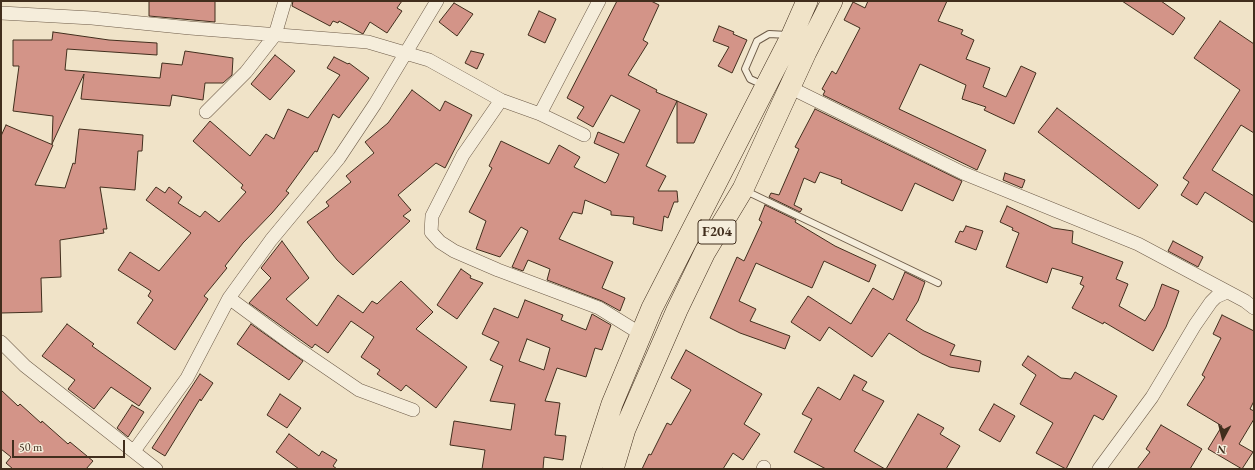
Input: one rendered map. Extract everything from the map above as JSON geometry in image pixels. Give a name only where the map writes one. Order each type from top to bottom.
[{"type":"main road","name":"F204","points":[[591,469],[612,404],[652,308],[792,35],[807,1]]},
{"type":"main road","name":"F204","points":[[613,469],[625,429],[677,310],[705,252],[743,189],[791,88],[806,52],[832,1]]},
{"type":"street","points":[[206,112],[246,72],[275,35],[286,1]]},
{"type":"street","points":[[134,451],[188,378],[229,298],[271,240],[339,158],[376,104],[437,1]]},
{"type":"street","points":[[540,114],[599,1]]},
{"type":"street","points":[[1,13],[92,18],[368,42],[430,60],[501,100],[540,114],[584,135]]},
{"type":"street","points":[[791,88],[963,173],[1138,244],[1245,301],[1254,308]]},
{"type":"street","points":[[501,100],[460,162],[432,216],[431,232],[440,242],[454,251],[498,270],[599,308],[640,334]]},
{"type":"street","points":[[1099,469],[1152,397],[1210,302],[1216,297],[1227,292]]},
{"type":"street","points":[[229,298],[293,345],[359,390],[413,410]]},
{"type":"street","points":[[1,342],[25,366],[156,469]]},
{"type":"lane","points":[[765,86],[750,79],[745,68],[757,41],[769,34],[792,35]]},
{"type":"lane","points":[[743,189],[938,283]]},
{"type":"building","points":[[149,1],[215,1],[215,22],[149,16]]},
{"type":"building","points":[[293,1],[402,1],[397,8],[402,11],[387,33],[370,22],[363,34],[339,21],[338,23],[333,21],[330,26],[292,6]]},
{"type":"building","points":[[617,1],[651,1],[659,5],[643,40],[648,43],[628,75],[657,90],[656,92],[677,101],[646,166],[666,176],[658,191],[677,191],[678,202],[674,202],[668,218],[664,216],[662,231],[633,224],[634,217],[611,215],[611,211],[585,200],[582,214],[573,212],[559,239],[613,262],[602,288],[625,298],[620,311],[602,301],[547,280],[550,269],[528,260],[523,271],[512,267],[528,231],[521,227],[500,257],[476,249],[486,221],[469,212],[492,168],[489,166],[501,141],[549,164],[559,145],[580,157],[574,167],[605,183],[607,181],[619,154],[594,143],[598,132],[624,143],[640,110],[611,95],[593,127],[577,118],[584,107],[567,98]]},
{"type":"building","points":[[868,1],[947,1],[938,21],[963,30],[961,34],[974,40],[966,59],[990,68],[983,87],[1006,97],[1021,66],[1036,73],[1014,124],[984,110],[986,107],[962,99],[966,85],[920,64],[899,109],[986,150],[977,170],[823,95],[825,91],[822,89],[832,71],[836,74],[860,28],[844,20],[853,2],[865,8]]},
{"type":"building","points":[[1122,1],[1161,1],[1185,18],[1173,35]]},
{"type":"building","points":[[454,3],[473,14],[457,36],[439,22]]},
{"type":"building","points":[[539,11],[556,19],[545,43],[528,35]]},
{"type":"building","points":[[1220,21],[1254,44],[1254,133],[1241,125],[1212,170],[1254,196],[1254,223],[1205,192],[1197,205],[1181,195],[1189,182],[1183,178],[1240,90],[1194,58]]},
{"type":"building","points":[[719,26],[734,32],[733,34],[747,40],[732,73],[718,66],[729,47],[713,41]]},
{"type":"building","points":[[53,32],[109,40],[157,43],[157,55],[67,49],[65,70],[160,78],[162,63],[182,65],[185,51],[233,58],[232,75],[223,83],[205,83],[203,100],[172,95],[170,106],[81,99],[84,74],[52,144],[53,116],[13,111],[19,66],[13,66],[13,40],[52,40]]},
{"type":"building","points":[[471,51],[484,54],[477,69],[465,63]]},
{"type":"building","points":[[275,55],[295,71],[270,100],[251,84]]},
{"type":"building","points":[[334,57],[348,64],[349,63],[369,78],[339,118],[333,114],[317,152],[315,151],[286,191],[289,193],[243,243],[225,266],[227,268],[204,296],[208,299],[175,350],[137,323],[153,300],[148,296],[151,291],[118,270],[130,252],[159,271],[191,233],[146,200],[156,187],[165,193],[169,187],[182,197],[178,203],[200,217],[205,211],[219,222],[246,192],[241,188],[243,185],[193,141],[210,121],[250,156],[266,134],[274,139],[288,109],[308,118],[340,75],[327,68]]},
{"type":"building","points":[[412,90],[440,111],[445,101],[472,115],[445,168],[436,163],[398,195],[411,210],[403,216],[410,221],[353,275],[337,260],[307,222],[329,206],[326,202],[351,182],[346,176],[374,153],[365,142],[388,123]]},
{"type":"building","points":[[677,101],[707,114],[694,143],[677,143]]},
{"type":"building","points":[[1057,108],[1158,185],[1139,209],[1038,132]]},
{"type":"building","points":[[815,109],[962,181],[953,201],[915,183],[902,211],[841,183],[842,180],[820,172],[815,183],[804,178],[794,205],[802,209],[800,212],[769,197],[771,193],[779,195],[799,149],[795,147]]},
{"type":"building","points":[[6,125],[53,145],[35,185],[65,188],[73,163],[75,164],[79,129],[143,135],[142,151],[138,151],[135,190],[100,187],[107,229],[103,229],[104,233],[60,240],[61,277],[41,278],[42,312],[1,313],[1,136]]},
{"type":"building","points":[[1005,173],[1025,180],[1022,188],[1003,180]]},
{"type":"building","points":[[765,205],[796,220],[795,222],[835,246],[876,265],[869,282],[824,261],[812,288],[756,263],[739,301],[756,309],[750,321],[790,336],[785,349],[740,333],[710,318],[737,257],[744,261],[762,222],[759,220]]},
{"type":"building","points":[[1007,206],[1053,228],[1073,231],[1072,243],[1123,262],[1116,279],[1128,284],[1119,306],[1145,321],[1154,307],[1162,284],[1179,291],[1166,327],[1153,351],[1104,322],[1103,324],[1072,308],[1084,286],[1080,284],[1083,277],[1052,268],[1047,283],[1006,267],[1019,233],[1012,230],[1013,228],[1000,222]]},
{"type":"building","points":[[966,226],[983,231],[976,250],[955,242],[960,231],[963,232]]},
{"type":"building","points":[[282,241],[309,278],[286,299],[317,326],[338,295],[363,313],[372,301],[377,304],[401,281],[433,312],[416,329],[467,367],[436,408],[406,385],[401,391],[377,374],[380,370],[361,357],[374,337],[351,321],[328,353],[315,344],[312,348],[249,303],[271,278],[261,268]]},
{"type":"building","points":[[1173,241],[1203,257],[1198,267],[1168,251]]},
{"type":"building","points":[[461,269],[471,276],[470,278],[483,283],[457,319],[437,305]]},
{"type":"building","points":[[905,272],[925,282],[918,301],[906,320],[924,331],[955,345],[950,355],[981,361],[979,372],[950,367],[922,354],[889,333],[872,357],[829,327],[820,341],[791,322],[808,296],[851,324],[873,288],[893,300]]},
{"type":"building","points":[[525,300],[563,315],[561,320],[586,330],[592,314],[611,325],[602,350],[595,348],[586,377],[557,368],[545,401],[560,403],[555,435],[566,436],[563,460],[544,457],[543,469],[482,469],[485,450],[450,445],[454,421],[511,430],[515,404],[490,401],[503,366],[490,360],[499,342],[482,334],[494,308],[518,318]],"holes":[[[527,339],[550,348],[544,370],[519,361]]]},
{"type":"building","points":[[1222,315],[1254,331],[1254,401],[1250,409],[1254,411],[1254,419],[1239,444],[1253,452],[1242,469],[1208,449],[1222,426],[1187,405],[1205,377],[1202,375],[1221,338],[1213,334]]},
{"type":"building","points":[[67,324],[94,344],[92,346],[151,388],[139,406],[111,387],[94,409],[68,389],[75,380],[42,356]]},
{"type":"building","points":[[251,324],[303,361],[289,380],[237,344]]},
{"type":"building","points":[[686,350],[762,394],[744,424],[760,434],[743,460],[733,453],[723,469],[642,469],[649,454],[651,455],[667,423],[671,425],[691,390],[671,378]]},
{"type":"building","points":[[1028,356],[1061,378],[1071,379],[1075,372],[1117,396],[1103,420],[1094,415],[1066,469],[1036,453],[1053,423],[1020,404],[1036,375],[1022,365]]},
{"type":"building","points":[[200,374],[213,383],[201,401],[200,399],[165,456],[152,448]]},
{"type":"building","points":[[854,375],[867,382],[862,390],[884,401],[854,451],[885,469],[826,469],[794,452],[812,419],[802,414],[818,387],[840,400]]},
{"type":"building","points":[[1,390],[18,406],[20,404],[41,423],[42,421],[68,444],[70,442],[93,461],[86,469],[13,469],[6,463],[11,457],[1,449]]},
{"type":"building","points":[[280,394],[301,408],[287,428],[267,415]]},
{"type":"building","points":[[994,404],[1015,416],[1000,442],[979,430]]},
{"type":"building","points":[[132,405],[144,412],[128,437],[117,428]]},
{"type":"building","points":[[918,414],[944,428],[940,434],[960,446],[946,469],[886,469]]},
{"type":"building","points":[[1161,425],[1202,449],[1190,469],[1137,469],[1150,452],[1146,449]]},
{"type":"building","points":[[289,434],[319,456],[322,451],[337,460],[333,466],[337,469],[299,469],[276,452]]}]
